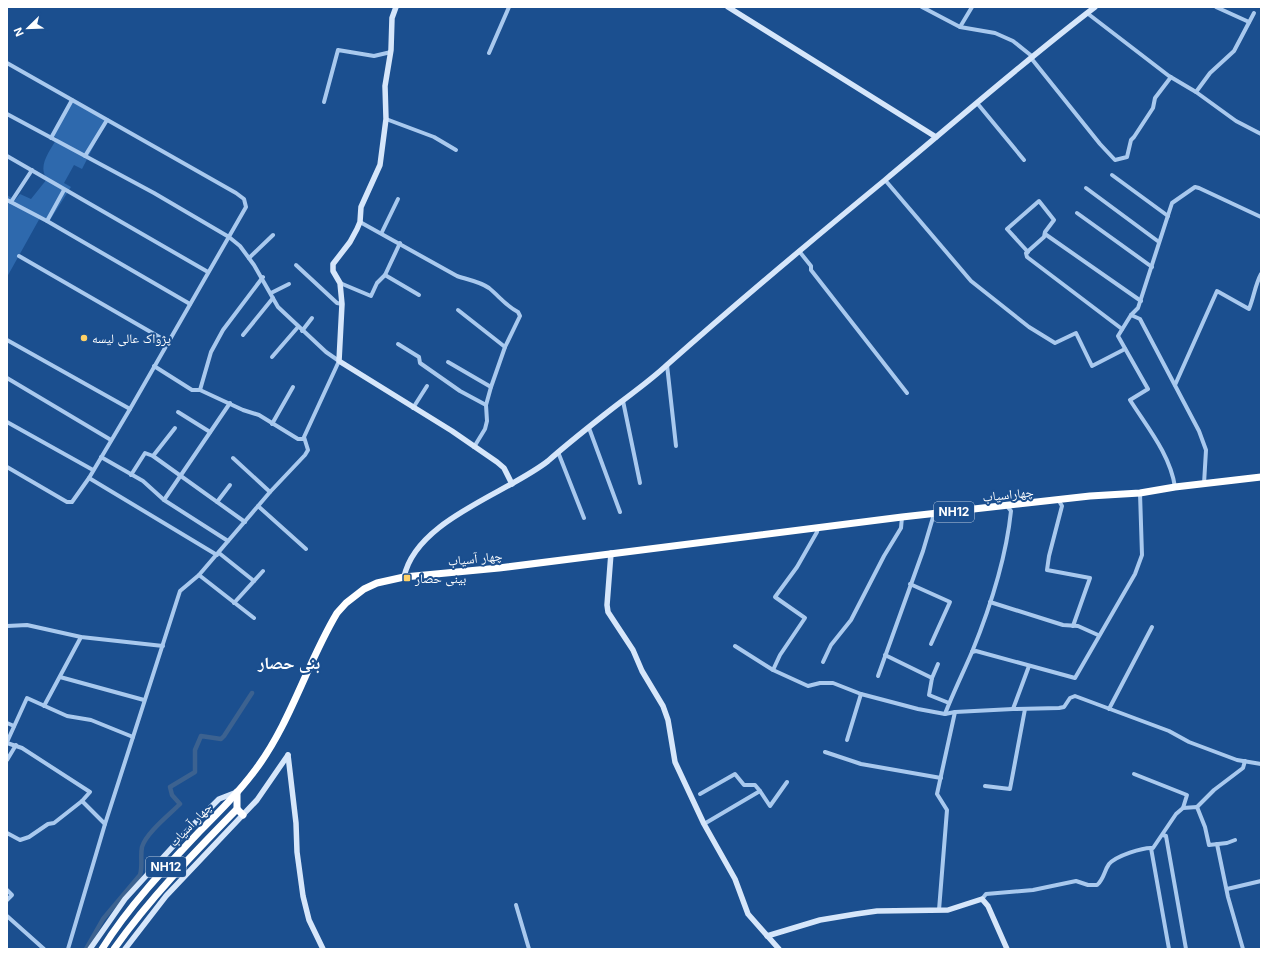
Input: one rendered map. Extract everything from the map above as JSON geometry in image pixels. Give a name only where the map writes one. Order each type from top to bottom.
[{"type":"highway","name":"چهاراسیاب","points":[[710,541],[902,517],[1090,496],[1140,493],[1175,487],[1261,477]]},
{"type":"highway","name":"چهار آسیاب","points":[[102,949],[125,916],[161,873],[238,792],[256,769],[273,744],[337,613],[346,603],[364,589],[377,583],[404,577],[498,568],[710,541]]},
{"type":"highway","points":[[238,792],[237,809],[243,815]]},
{"type":"highway","name":"چهار آسیاب","points":[[114,949],[134,919],[161,888],[237,809]]},
{"type":"street","points":[[68,949],[105,824],[180,591],[199,575],[270,492],[305,455],[308,446],[304,439],[311,418],[339,361],[342,304],[340,283],[333,272],[333,264],[350,242],[360,222],[361,207],[380,165],[386,119],[385,86],[391,52],[392,18],[396,7]]},
{"type":"street","points":[[489,53],[510,7]]},
{"type":"street","points":[[728,7],[936,137]]},
{"type":"street","points":[[922,7],[960,27],[995,33],[1013,41],[1032,57],[1100,144],[1115,160],[1127,157],[1130,140],[1134,137],[1153,108],[1155,98],[1171,77]]},
{"type":"street","points":[[960,27],[972,7]]},
{"type":"street","points":[[404,577],[409,560],[447,522],[480,500],[532,473],[589,428],[604,414],[623,401],[667,365],[745,295],[1032,57],[1095,7]]},
{"type":"street","points":[[1216,7],[1249,22]]},
{"type":"street","points":[[1087,13],[1171,77],[1196,92],[1236,121],[1261,134]]},
{"type":"street","points":[[1196,92],[1210,73],[1234,51],[1254,13]]},
{"type":"street","points":[[324,102],[338,50],[374,56],[391,52]]},
{"type":"street","points":[[7,63],[244,199],[246,207],[89,478],[70,503],[7,467]]},
{"type":"street","points":[[51,138],[72,100]]},
{"type":"street","points":[[977,103],[1024,160]]},
{"type":"street","points":[[7,114],[154,193],[229,237],[240,246],[249,258],[263,278],[278,307],[326,352],[474,447],[504,468],[512,484]]},
{"type":"street","points":[[386,119],[434,137],[456,150]]},
{"type":"street","points":[[85,156],[107,120]]},
{"type":"street","points":[[7,156],[208,272]]},
{"type":"street","points":[[32,170],[9,201],[47,221],[190,304]]},
{"type":"street","points":[[1112,175],[1168,216]]},
{"type":"street","points":[[885,180],[971,281],[1029,327],[1055,343],[1076,333],[1092,366],[1126,348]]},
{"type":"street","points":[[1175,487],[1174,477],[1164,451],[1130,400],[1148,389],[1118,336],[1138,308],[1141,301],[1172,203],[1195,187],[1261,217]]},
{"type":"street","points":[[1086,188],[1159,242]]},
{"type":"street","points":[[47,221],[64,190]]},
{"type":"street","points":[[382,232],[398,199]]},
{"type":"street","points":[[1028,252],[1007,229],[1039,201],[1054,220],[1045,234],[1028,252],[1026,253],[1027,257],[1122,329]]},
{"type":"street","points":[[1077,214],[1152,267]]},
{"type":"street","points":[[360,222],[382,232],[457,276],[470,279],[488,288],[508,307],[518,312],[520,316],[505,347],[491,387],[486,405],[487,421],[485,429],[474,447]]},
{"type":"street","points":[[1045,234],[1141,301]]},
{"type":"street","points":[[249,258],[273,235]]},
{"type":"street","points":[[340,283],[371,296],[385,275],[400,243]]},
{"type":"street","points":[[799,251],[811,266],[811,270],[907,393]]},
{"type":"street","points":[[19,256],[168,342]]},
{"type":"street","points":[[296,265],[337,303],[342,304]]},
{"type":"street","points":[[1175,384],[1217,291],[1249,309],[1256,293],[1255,285],[1261,274]]},
{"type":"street","points":[[385,275],[419,295]]},
{"type":"street","points":[[200,390],[211,352],[223,330],[263,278]]},
{"type":"street","points":[[271,293],[289,284]]},
{"type":"street","points":[[243,335],[273,298]]},
{"type":"street","points":[[458,310],[505,347]]},
{"type":"street","points":[[1131,316],[1140,319],[1199,431],[1206,450],[1204,484]]},
{"type":"street","points":[[302,331],[312,318]]},
{"type":"street","points":[[272,358],[298,327]]},
{"type":"street","points":[[7,340],[130,409]]},
{"type":"street","points":[[398,344],[419,357],[420,363],[460,391],[486,405]]},
{"type":"street","points":[[448,362],[491,387]]},
{"type":"street","points":[[667,365],[676,446]]},
{"type":"street","points":[[154,366],[192,390],[200,390],[244,410],[259,415],[298,439],[304,439]]},
{"type":"street","points":[[7,378],[111,440]]},
{"type":"street","points":[[413,408],[427,386]]},
{"type":"street","points":[[272,424],[293,387]]},
{"type":"street","points":[[623,401],[640,483]]},
{"type":"street","points":[[164,500],[230,403]]},
{"type":"street","points":[[178,412],[210,432]]},
{"type":"street","points":[[7,422],[93,470]]},
{"type":"street","points":[[153,456],[175,428]]},
{"type":"street","points":[[589,428],[620,512]]},
{"type":"street","points":[[558,452],[584,518]]},
{"type":"street","points":[[131,475],[145,453],[153,456],[245,522]]},
{"type":"street","points":[[101,457],[143,481],[164,500],[228,541]]},
{"type":"street","points":[[233,458],[270,492]]},
{"type":"street","points":[[89,478],[218,554],[254,581]]},
{"type":"street","points":[[217,502],[230,485]]},
{"type":"street","points":[[972,652],[976,651],[1075,678],[1098,636],[1111,618],[1132,580],[1142,555],[1140,493]]},
{"type":"street","points":[[1059,500],[1062,506],[1049,556],[1047,570],[1090,578],[1073,626]]},
{"type":"street","points":[[258,506],[306,549]]},
{"type":"street","points":[[945,714],[972,652],[990,602],[1007,541],[1011,511],[1007,506]]},
{"type":"street","points":[[878,676],[923,551],[934,514]]},
{"type":"street","points":[[823,662],[831,645],[851,620],[884,556],[901,528],[902,517]]},
{"type":"street","points":[[773,670],[780,655],[805,618],[776,597],[797,567],[818,532],[818,527]]},
{"type":"street","points":[[611,553],[607,609],[633,650],[642,671],[663,706],[668,720],[675,762],[704,824],[735,879],[748,914],[779,949]]},
{"type":"street","points":[[234,603],[263,571]]},
{"type":"street","points":[[199,575],[254,618]]},
{"type":"street","points":[[910,584],[950,602],[931,644]]},
{"type":"street","points":[[990,602],[1063,625],[1073,626],[1098,636]]},
{"type":"street","points":[[7,626],[26,625],[81,636],[163,646]]},
{"type":"street","points":[[1108,709],[1152,627]]},
{"type":"street","points":[[44,706],[81,636]]},
{"type":"street","points":[[735,646],[773,670],[808,686],[820,682],[833,683],[861,694],[918,709],[945,714],[956,712],[1064,707],[1070,698],[1075,696],[1169,731],[1189,742],[1218,753],[1261,764]]},
{"type":"street","points":[[885,655],[932,678]]},
{"type":"street","points":[[938,664],[932,678],[929,695],[949,703]]},
{"type":"street","points":[[1013,709],[1029,666]]},
{"type":"street","points":[[60,677],[144,700]]},
{"type":"street","points":[[847,740],[861,694]]},
{"type":"street","points":[[7,833],[20,840],[29,837],[48,824],[54,823],[82,801],[90,792],[16,745],[7,742],[27,698],[67,716],[92,720],[133,737]]},
{"type":"street","points":[[984,786],[1010,789],[1025,708]]},
{"type":"street","points":[[939,910],[947,810],[937,794],[956,712]]},
{"type":"street","points":[[7,723],[14,726]]},
{"type":"street","points":[[7,760],[16,745]]},
{"type":"street","points":[[825,752],[861,764],[941,778]]},
{"type":"street","points":[[125,949],[166,896],[257,800],[288,755],[296,823],[297,852],[303,896],[309,920],[323,949]]},
{"type":"street","points":[[1183,808],[1197,807],[1214,790],[1243,768],[1245,761]]},
{"type":"street","points":[[700,794],[735,774],[744,785],[755,785],[770,806],[787,782]]},
{"type":"street","points":[[767,936],[820,920],[856,914],[878,911],[953,909],[982,899],[986,894],[1034,890],[1076,881],[1088,885],[1097,885],[1102,881],[1110,864],[1122,855],[1152,848],[1163,835],[1176,814],[1183,808],[1187,795],[1134,774]]},
{"type":"street","points":[[704,824],[760,791]]},
{"type":"street","points":[[90,949],[125,898],[188,830],[219,799],[238,792]]},
{"type":"street","points":[[82,801],[105,824]]},
{"type":"street","points":[[1197,807],[1205,827],[1209,845],[1235,840]]},
{"type":"street","points":[[1163,835],[1166,836],[1186,949]]},
{"type":"street","points":[[1217,844],[1243,949]]},
{"type":"street","points":[[1151,848],[1169,949]]},
{"type":"street","points":[[1227,889],[1261,881]]},
{"type":"street","points":[[7,890],[12,895],[7,900]]},
{"type":"street","points":[[982,899],[988,906],[1007,949]]},
{"type":"street","points":[[516,905],[528,949]]},
{"type":"street","points":[[7,916],[44,949]]},
{"type":"shaded area","points":[[72,100],[107,120],[82,169],[74,165],[64,183],[71,187],[50,220],[41,216],[7,277],[7,195],[15,200],[20,194],[31,199],[47,179],[43,169],[44,164],[48,153],[57,138],[51,135]]},
{"type":"waterway","points":[[86,949],[103,919],[140,875],[141,851],[144,842],[153,830],[180,804],[172,795],[170,787],[195,772],[195,750],[201,736],[221,739],[252,693]]},
{"type":"place","name":"پژواک عالی لیسه","points":[[84,338]]},
{"type":"place","name":"بینی حصار","points":[[407,578]]},
{"type":"district","name":"بنی حصار","points":[[289,663]]}]
